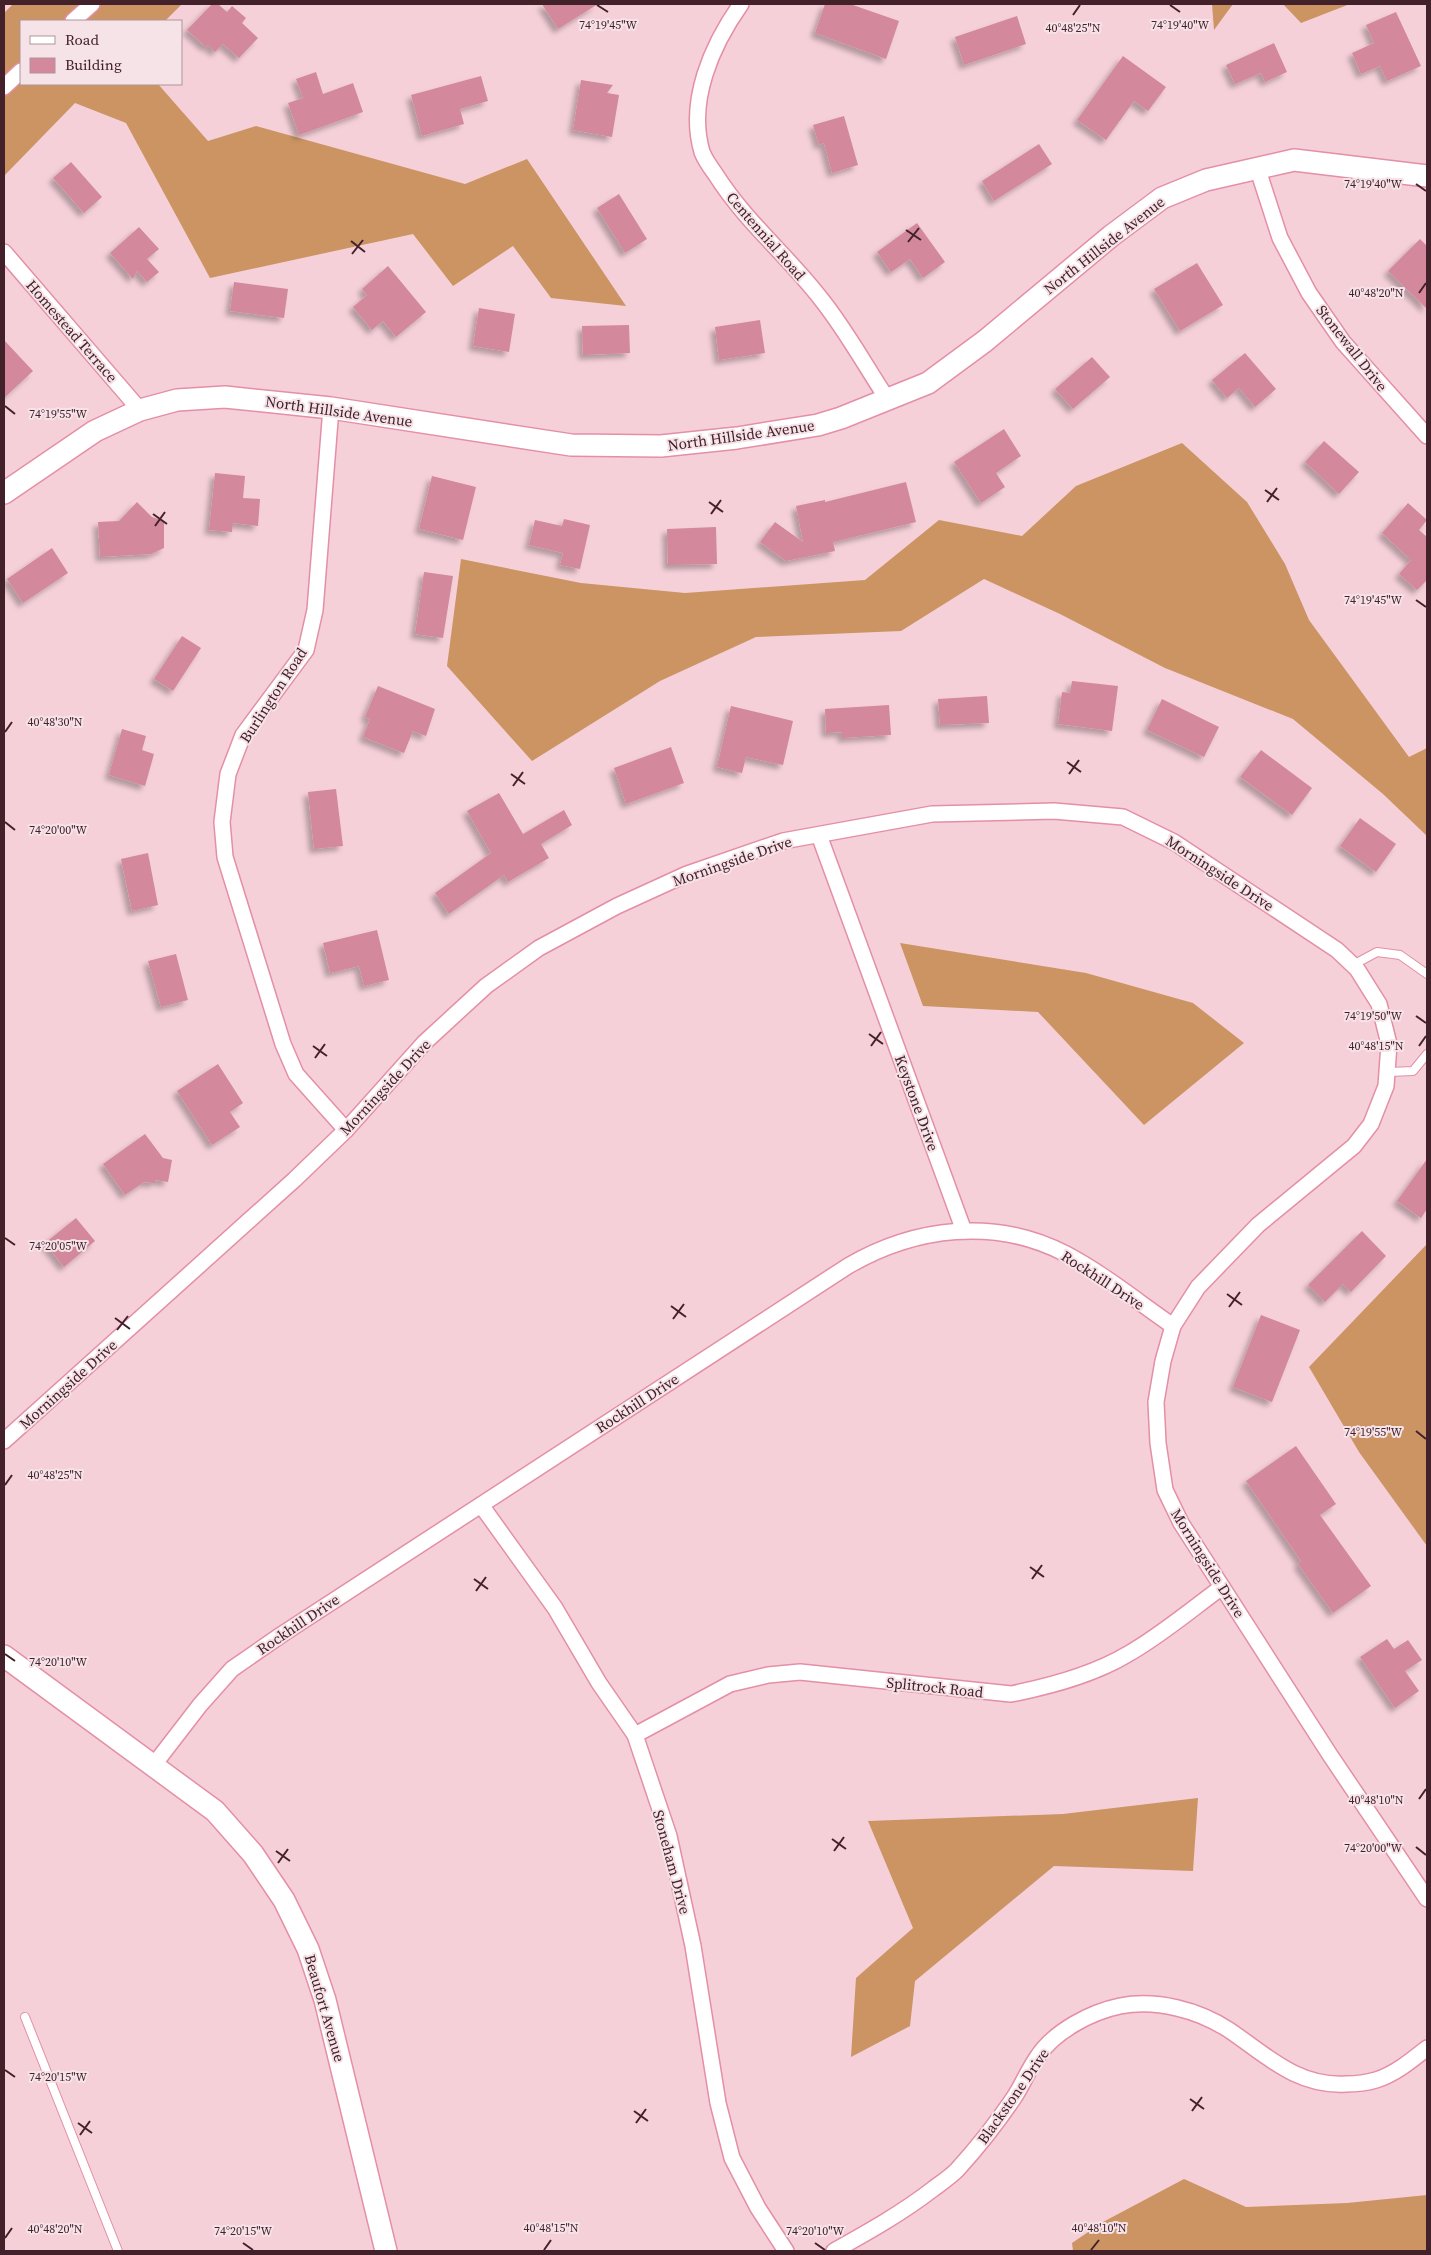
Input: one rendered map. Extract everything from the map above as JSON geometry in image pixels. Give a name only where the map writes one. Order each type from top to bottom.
[{"type":"street","points":[[74,20],[92,4]]},
{"type":"street","name":"Centennial Road","points":[[742,4],[730,20],[712,56],[701,88],[697,118],[702,154],[729,196],[821,299],[888,400]]},
{"type":"street","points":[[4,87],[20,71]]},
{"type":"street","name":"North Hillside Avenue","points":[[4,493],[95,431],[140,410],[178,400],[225,397],[331,408],[571,445],[660,446],[737,438],[818,425],[888,400],[928,383],[986,341],[1111,236],[1162,198],[1206,180],[1294,160],[1427,176]]},
{"type":"street","name":"Stonewall Drive","points":[[1257,167],[1280,238],[1309,293],[1343,342],[1427,436]]},
{"type":"street","name":"Homestead Terrace","points":[[4,252],[140,410]]},
{"type":"street","name":"Burlington Road","points":[[331,408],[315,610],[306,650],[243,735],[228,774],[222,822],[225,858],[283,1044],[296,1074],[346,1130]]},
{"type":"street","name":"Morningside Drive","points":[[4,1441],[294,1180],[346,1130],[424,1043],[486,986],[539,948],[617,906],[687,874],[783,842],[932,814],[1054,810],[1122,817],[1174,842],[1337,950],[1366,980],[1384,1017],[1389,1044],[1389,1072],[1377,1112],[1354,1146],[1258,1225],[1198,1288],[1174,1326],[1163,1361],[1156,1402],[1158,1443],[1165,1490],[1181,1523],[1330,1754],[1427,1899]]},
{"type":"street","name":"Keystone Drive","points":[[819,835],[964,1231]]},
{"type":"street","name":"Rockhill Drive","points":[[154,1766],[200,1705],[232,1669],[281,1635],[868,1255],[910,1238],[932,1233],[964,1231],[1000,1233],[1022,1237],[1065,1253],[1084,1264],[1174,1326]]},
{"type":"street","name":"Stoneham Drive","points":[[481,1505],[555,1608],[599,1683],[634,1735],[669,1836],[693,1946],[718,2103],[732,2158],[758,2208],[786,2251]]},
{"type":"street","name":"Splitrock Road","points":[[634,1735],[730,1684],[768,1675],[800,1672],[1011,1694],[1044,1688],[1086,1674],[1128,1654],[1222,1587]]},
{"type":"street","name":"Beaufort Avenue","points":[[4,1656],[215,1811],[253,1854],[284,1900],[308,1949],[325,2000],[386,2251]]},
{"type":"street","name":"Blackstone Drive","points":[[834,2251],[888,2221],[955,2172],[985,2138],[1014,2098],[1038,2055],[1060,2034],[1100,2012],[1121,2006],[1142,2004],[1186,2010],[1202,2015],[1228,2030],[1278,2066],[1293,2074],[1311,2081],[1334,2085],[1376,2080],[1411,2061],[1427,2048]]},
{"type":"lane","points":[[1353,965],[1377,952],[1400,955],[1427,974]]},
{"type":"lane","points":[[1389,1072],[1414,1071],[1427,1054]]},
{"type":"lane","points":[[25,2017],[118,2251]]},
{"type":"shaded area","points":[[13,4],[182,4],[166,20],[20,20],[20,85],[159,85],[208,141],[256,126],[465,184],[527,159],[626,306],[551,298],[513,246],[453,286],[413,234],[210,278],[126,123],[75,103],[4,176],[4,13]]},
{"type":"shaded area","points":[[1212,4],[1233,4],[1214,30]]},
{"type":"shaded area","points":[[1283,4],[1350,4],[1301,23]]},
{"type":"shaded area","points":[[1182,443],[1247,502],[1285,564],[1309,620],[1409,757],[1427,748],[1427,836],[1383,794],[1293,719],[1165,668],[1060,614],[984,579],[901,631],[756,637],[660,681],[532,761],[447,666],[461,559],[581,583],[685,593],[865,580],[939,520],[1022,536],[1076,486]]},
{"type":"shaded area","points":[[900,943],[1086,973],[1193,1003],[1244,1043],[1144,1125],[1038,1012],[923,1006]]},
{"type":"shaded area","points":[[1427,1244],[1427,1546],[1359,1452],[1309,1367]]},
{"type":"shaded area","points":[[1198,1798],[1193,1871],[1054,1866],[915,1981],[910,2026],[851,2057],[856,1978],[913,1928],[868,1821],[1063,1814]]},
{"type":"shaded area","points":[[1184,2179],[1246,2207],[1347,2203],[1427,2195],[1427,2251],[1073,2251],[1072,2243],[1103,2222]]},
{"type":"building","points":[[212,4],[218,4],[227,12],[232,6],[246,18],[242,23],[258,38],[239,58],[223,44],[215,52],[208,45],[206,47],[187,30]]},
{"type":"building","points":[[542,4],[598,4],[558,29]]},
{"type":"building","points":[[825,4],[850,4],[899,21],[886,59],[815,33]]},
{"type":"building","points":[[1396,12],[1421,66],[1387,81],[1380,66],[1361,74],[1352,53],[1374,43],[1366,25]]},
{"type":"building","points":[[1017,16],[1026,44],[964,65],[955,37]]},
{"type":"building","points":[[1274,43],[1287,72],[1265,82],[1261,73],[1235,84],[1226,65]]},
{"type":"building","points":[[1123,56],[1166,87],[1148,111],[1134,101],[1106,140],[1077,120]]},
{"type":"building","points":[[316,72],[323,94],[353,83],[363,112],[299,135],[288,103],[303,98],[296,79]]},
{"type":"building","points":[[481,76],[488,101],[460,109],[464,124],[422,136],[411,95]]},
{"type":"building","points":[[581,80],[613,85],[607,93],[619,95],[612,137],[573,130]]},
{"type":"building","points":[[844,116],[858,165],[832,173],[824,143],[819,145],[813,125]]},
{"type":"building","points":[[1039,144],[1052,164],[994,201],[982,181]]},
{"type":"building","points":[[71,162],[102,197],[84,213],[53,178]]},
{"type":"building","points":[[619,194],[647,239],[625,253],[597,208]]},
{"type":"building","points":[[917,223],[945,262],[923,278],[910,259],[891,272],[877,252]]},
{"type":"building","points":[[139,227],[159,249],[147,259],[159,272],[147,282],[137,271],[133,279],[110,253]]},
{"type":"building","points":[[1420,239],[1427,246],[1427,309],[1388,271]]},
{"type":"building","points":[[1197,263],[1223,305],[1180,331],[1154,289]]},
{"type":"building","points":[[388,266],[426,312],[396,337],[383,321],[372,330],[353,307],[367,295],[362,289]]},
{"type":"building","points":[[234,282],[288,289],[284,318],[230,311]]},
{"type":"building","points":[[479,308],[515,314],[509,352],[473,346]]},
{"type":"building","points":[[760,320],[765,353],[719,360],[715,327]]},
{"type":"building","points":[[629,325],[630,353],[583,355],[582,326]]},
{"type":"building","points":[[4,340],[33,371],[4,398]]},
{"type":"building","points":[[1245,353],[1276,389],[1255,407],[1239,388],[1227,398],[1212,380]]},
{"type":"building","points":[[1092,357],[1110,377],[1073,409],[1055,389]]},
{"type":"building","points":[[1004,429],[1021,456],[996,473],[1005,487],[981,503],[954,462]]},
{"type":"building","points":[[1324,441],[1359,472],[1339,494],[1305,462]]},
{"type":"building","points":[[215,473],[245,476],[243,498],[260,499],[258,526],[233,523],[232,532],[209,530]]},
{"type":"building","points":[[432,476],[476,487],[463,540],[419,529]]},
{"type":"building","points":[[906,482],[916,522],[833,542],[835,551],[786,561],[760,542],[775,522],[803,542],[796,506],[825,500],[825,502]]},
{"type":"building","points":[[137,502],[152,517],[164,521],[164,548],[151,554],[100,557],[98,522],[119,521]]},
{"type":"building","points":[[1408,503],[1427,520],[1419,530],[1427,537],[1427,580],[1417,590],[1399,574],[1411,560],[1382,533]]},
{"type":"building","points":[[564,519],[590,525],[580,569],[560,565],[563,553],[529,545],[535,520],[562,526]]},
{"type":"building","points":[[716,527],[717,564],[668,565],[667,529]]},
{"type":"building","points":[[52,548],[68,573],[23,603],[7,579]]},
{"type":"building","points":[[424,572],[453,576],[443,638],[415,634]]},
{"type":"building","points":[[182,636],[201,648],[173,691],[154,679]]},
{"type":"building","points":[[1072,681],[1118,686],[1112,731],[1058,724],[1062,692],[1070,693]]},
{"type":"building","points":[[378,686],[435,709],[426,736],[413,731],[404,753],[363,737],[370,719],[365,717]]},
{"type":"building","points":[[987,696],[989,723],[940,725],[938,699]]},
{"type":"building","points":[[1162,699],[1219,727],[1204,757],[1147,730]]},
{"type":"building","points":[[889,705],[891,735],[842,738],[842,732],[826,733],[825,709]]},
{"type":"building","points":[[731,706],[793,721],[783,765],[746,757],[742,773],[717,767]]},
{"type":"building","points":[[122,729],[146,736],[142,750],[154,754],[145,786],[109,775]]},
{"type":"building","points":[[671,747],[684,783],[626,804],[614,768]]},
{"type":"building","points":[[1261,750],[1312,788],[1292,815],[1240,777]]},
{"type":"building","points":[[336,789],[343,846],[314,849],[308,792]]},
{"type":"building","points":[[499,793],[523,834],[564,810],[572,825],[541,844],[549,858],[508,882],[504,875],[449,914],[435,893],[491,853],[467,811]]},
{"type":"building","points":[[1360,818],[1396,844],[1376,872],[1340,846]]},
{"type":"building","points":[[148,853],[158,905],[132,911],[121,859]]},
{"type":"building","points":[[377,930],[389,980],[364,986],[359,966],[330,973],[323,943]]},
{"type":"building","points":[[176,954],[188,1000],[161,1007],[148,961]]},
{"type":"building","points":[[218,1064],[243,1103],[230,1112],[240,1127],[212,1145],[177,1091]]},
{"type":"building","points":[[145,1134],[163,1158],[172,1160],[168,1182],[155,1180],[155,1183],[144,1182],[125,1195],[103,1164]]},
{"type":"building","points":[[1427,1159],[1427,1209],[1421,1218],[1397,1201]]},
{"type":"building","points":[[76,1218],[95,1241],[64,1267],[45,1243]]},
{"type":"building","points":[[1362,1231],[1386,1256],[1351,1292],[1343,1284],[1325,1302],[1308,1285]]},
{"type":"building","points":[[1261,1315],[1300,1330],[1272,1402],[1233,1387]]},
{"type":"building","points":[[1296,1446],[1336,1504],[1320,1515],[1371,1586],[1333,1613],[1298,1564],[1301,1561],[1246,1481]]},
{"type":"building","points":[[1387,1639],[1394,1649],[1408,1640],[1422,1660],[1405,1671],[1419,1691],[1395,1708],[1360,1657]]}]
